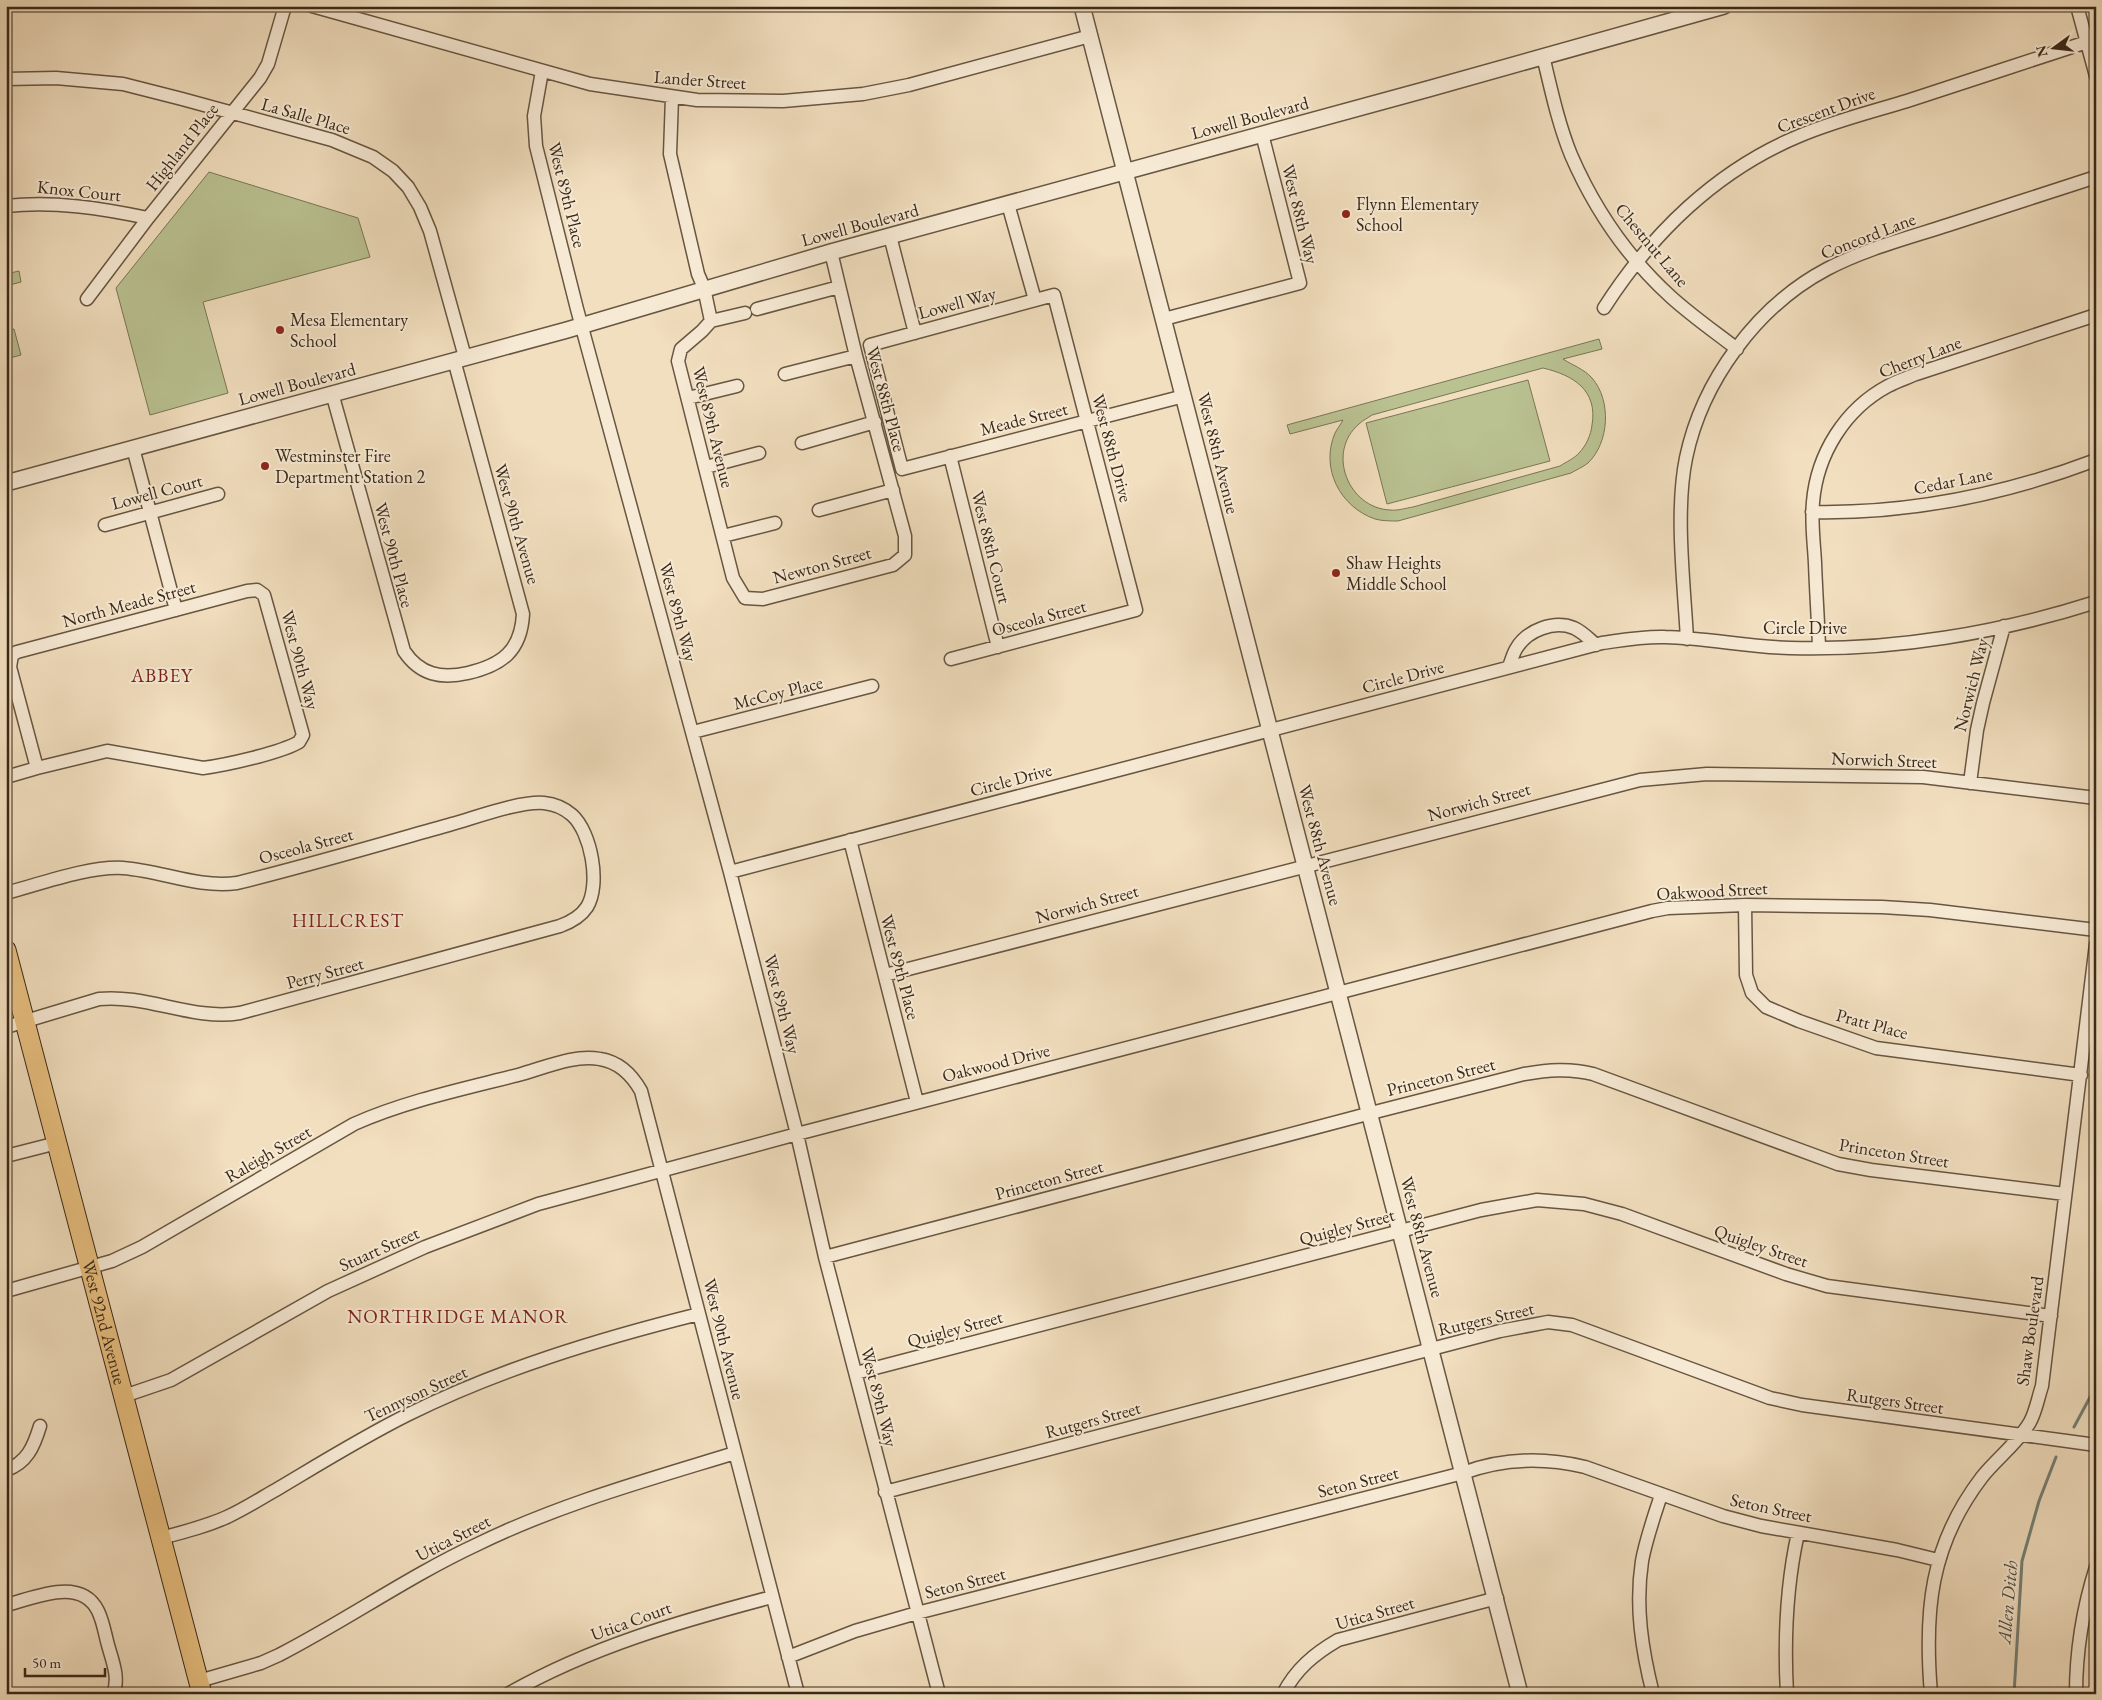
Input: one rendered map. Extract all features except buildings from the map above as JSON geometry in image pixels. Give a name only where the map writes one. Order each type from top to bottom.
[{"type":"main road","name":"West 92nd Avenue","points":[[6,950],[201,1688]]},
{"type":"street","name":"Highland Place","points":[[87,299],[264,71],[285,6]]},
{"type":"street","name":"Lander Street","points":[[312,6],[590,84],[672,97],[744,102],[815,99],[863,94],[909,85],[1090,36]]},
{"type":"street","name":"West 88th Avenue","points":[[1082,6],[1371,1113],[1463,1474],[1497,1598],[1520,1694]]},
{"type":"street","name":"Lowell Boulevard","points":[[6,483],[581,325],[831,252],[1724,6]]},
{"type":"street","points":[[2077,6],[2096,76]]},
{"type":"street","name":"Crescent Drive","points":[[1604,308],[1637,261],[1662,232],[1695,200],[1728,175],[1784,142],[2087,42]]},
{"type":"street","name":"Chestnut Lane","points":[[1543,56],[1557,112],[1571,154],[1607,223],[1637,261],[1670,296],[1737,348]]},
{"type":"street","name":"West 89th Place","points":[[542,71],[534,116],[536,146],[581,325]]},
{"type":"street","name":"La Salle Place","points":[[6,79],[56,78],[104,81],[174,97],[340,143],[373,157],[393,171],[414,196],[430,231],[460,358]]},
{"type":"street","points":[[672,97],[670,154],[711,321],[839,287]]},
{"type":"street","name":"West 88th Way","points":[[1164,319],[1300,283],[1262,134]]},
{"type":"street","name":"Concord Lane","points":[[1687,639],[1681,509],[1686,458],[1697,422],[1710,390],[1737,348],[1777,304],[1826,269],[1881,247],[2096,177]]},
{"type":"street","name":"Knox Court","points":[[6,206],[55,203],[111,210],[148,218]]},
{"type":"street","points":[[1008,204],[1035,300]]},
{"type":"street","points":[[890,236],[915,333]]},
{"type":"street","name":"West 88th Place","points":[[831,252],[856,356],[905,536],[905,555]]},
{"type":"street","name":"Lowell Way","points":[[902,469],[870,345],[1054,295]]},
{"type":"street","name":"West 88th Drive","points":[[1054,295],[1136,610]]},
{"type":"street","name":"Cherry Lane","points":[[1819,647],[1812,512],[1816,479],[1826,451],[1839,430],[1867,400],[1888,386],[1916,374],[2096,315]]},
{"type":"street","name":"West 89th Avenue","points":[[711,321],[681,349],[678,361],[733,578],[745,598]]},
{"type":"street","name":"West 89th Way","points":[[581,325],[730,872],[797,1134],[825,1257],[939,1694]]},
{"type":"street","points":[[785,374],[856,356]]},
{"type":"street","name":"West 90th Avenue","points":[[460,358],[522,614],[520,635],[508,654],[491,667],[471,672]]},
{"type":"street","points":[[688,398],[737,386]]},
{"type":"street","name":"West 90th Place","points":[[332,394],[404,651],[414,664],[428,673],[445,676],[471,672]]},
{"type":"street","name":"Meade Street","points":[[902,469],[1184,396]]},
{"type":"street","points":[[802,443],[875,422]]},
{"type":"street","points":[[133,448],[176,610]]},
{"type":"street","points":[[706,467],[759,453]]},
{"type":"street","name":"West 88th Court","points":[[950,456],[998,646]]},
{"type":"street","name":"Cedar Lane","points":[[1812,512],[1842,513],[1890,509],[1967,497],[2065,472],[2096,460]]},
{"type":"street","points":[[819,510],[893,490]]},
{"type":"street","name":"Lowell Court","points":[[105,524],[218,494]]},
{"type":"street","points":[[723,536],[776,523]]},
{"type":"street","name":"Newton Street","points":[[745,598],[763,599],[893,564],[905,555]]},
{"type":"street","name":"North Meade Street","points":[[37,768],[10,667],[11,658],[17,652],[247,591],[260,591]]},
{"type":"street","name":"West 90th Way","points":[[37,768],[107,751],[204,768],[277,750],[294,745],[302,740],[303,735],[266,600],[260,591]]},
{"type":"street","name":"Circle Drive","points":[[730,872],[1596,645],[1640,637],[1687,639],[1738,645],[1819,647],[1909,641],[2004,626],[2096,602]]},
{"type":"street","name":"Osceola Street","points":[[951,659],[1136,610]]},
{"type":"street","points":[[1509,667],[1517,648],[1527,636],[1538,629],[1555,625],[1572,627],[1582,632],[1596,645]]},
{"type":"street","name":"Norwich Way","points":[[1970,783],[1982,703],[2004,626]]},
{"type":"street","name":"McCoy Place","points":[[693,732],[872,686]]},
{"type":"street","points":[[6,777],[37,768]]},
{"type":"street","name":"Norwich Street","points":[[884,975],[1582,793],[1640,780],[1707,774],[1913,777],[2096,798]]},
{"type":"street","name":"Osceola Street","points":[[6,893],[89,872],[115,868],[137,870],[202,884],[219,885],[237,882],[490,813],[539,803],[559,807],[571,814],[580,825],[589,850]]},
{"type":"street","name":"West 89th Place","points":[[850,840],[917,1102]]},
{"type":"street","name":"Perry Street","points":[[6,1027],[99,999],[113,998],[148,1002],[213,1015],[240,1013],[560,926],[574,920],[581,914],[591,899],[594,884],[589,850]]},
{"type":"street","name":"Oakwood Street","points":[[1339,993],[1668,908],[1745,905],[1882,907],[1930,910],[2096,930]]},
{"type":"street","name":"Pratt Place","points":[[1745,905],[1746,975],[1752,993],[1766,1007],[1876,1048],[2081,1075]]},
{"type":"street","name":"Shaw Boulevard","points":[[1931,1694],[1928,1637],[1929,1608],[1938,1560],[1952,1528],[1972,1492],[1993,1464],[2020,1436],[2034,1412],[2042,1386],[2096,944]]},
{"type":"street","name":"Oakwood Drive","points":[[663,1171],[917,1102],[1339,993]]},
{"type":"street","name":"West 90th Avenue","points":[[555,1065],[572,1060],[601,1059],[619,1066],[629,1073],[641,1090],[798,1694]]},
{"type":"street","name":"Raleigh Street","points":[[6,1291],[112,1261],[151,1242],[354,1124],[410,1103],[555,1065]]},
{"type":"street","name":"Princeton Street","points":[[825,1257],[1371,1113],[1524,1074],[1548,1070],[1572,1070],[1605,1078],[1838,1164],[1871,1170],[2065,1194]]},
{"type":"street","points":[[6,1156],[57,1143]]},
{"type":"street","name":"Stuart Street","points":[[124,1396],[166,1382],[299,1306],[425,1247],[538,1204],[663,1171]]},
{"type":"street","name":"Quigley Street","points":[[856,1373],[1401,1231],[1514,1203],[1552,1200],[1584,1204],[1622,1214],[1786,1274],[1827,1286],[2051,1316]]},
{"type":"street","name":"Tennyson Street","points":[[161,1538],[190,1530],[230,1515],[375,1432],[438,1400],[525,1364],[566,1350],[700,1314]]},
{"type":"street","name":"Rutgers Street","points":[[885,1492],[1530,1324],[1560,1322],[1588,1330],[1778,1400],[1828,1410],[2096,1445]]},
{"type":"street","points":[[6,1470],[18,1465],[26,1458],[35,1442],[40,1426]]},
{"type":"street","name":"Utica Street","points":[[201,1688],[279,1655],[436,1565],[514,1526],[608,1491],[735,1453]]},
{"type":"street","name":"Seton Street","points":[[788,1657],[855,1631],[917,1613],[1463,1474],[1483,1466],[1503,1462],[1541,1460],[1585,1467],[1723,1516],[1798,1533],[1897,1550],[1938,1560]]},
{"type":"street","points":[[1654,1694],[1641,1636],[1639,1596],[1642,1561],[1661,1495]]},
{"type":"street","points":[[1787,1694],[1785,1663],[1787,1600],[1798,1533]]},
{"type":"street","points":[[2076,1694],[2078,1649],[2082,1623],[2096,1567]]},
{"type":"street","points":[[6,1605],[65,1591],[78,1593],[90,1601],[98,1612],[116,1677],[113,1694]]},
{"type":"street","name":"Utica Court","points":[[508,1694],[574,1661],[638,1636],[682,1621],[772,1597]]},
{"type":"street","name":"Utica Street","points":[[1283,1694],[1306,1662],[1319,1651],[1338,1640],[1497,1598]]},
{"type":"green space","points":[[209,172],[358,218],[370,257],[203,302],[228,393],[150,415],[116,288]]},
{"type":"green space","points":[[19,271],[21,282],[6,286],[6,274]]},
{"type":"green space","points":[[14,329],[21,355],[6,359],[6,331]]},
{"type":"green space","points":[[1599,339],[1602,349],[1563,359],[1589,375],[1603,398],[1605,410],[1604,433],[1595,455],[1588,463],[1571,473],[1398,521],[1378,520],[1363,513],[1343,496],[1336,485],[1330,460],[1331,446],[1335,433],[1343,420],[1290,434],[1287,425]],"holes":[[[1543,368],[1554,371],[1581,386],[1587,393],[1593,413],[1591,433],[1584,447],[1575,457],[1560,466],[1413,507],[1396,510],[1375,507],[1363,500],[1353,489],[1346,477],[1343,463],[1344,449],[1349,436],[1361,423],[1372,415]]]},
{"type":"green space","points":[[1528,380],[1550,461],[1387,504],[1366,423]]},
{"type":"waterway","name":"Allen Ditch","points":[[2074,1427],[2096,1386]]},
{"type":"waterway","name":"Allen Ditch","points":[[2014,1694],[2022,1561],[2039,1501],[2056,1457]]},
{"type":"place","name":"Flynn Elementary School","points":[[1346,214]]},
{"type":"place","name":"Mesa Elementary School","points":[[280,330]]},
{"type":"place","name":"Westminster Fire Department Station 2","points":[[265,466]]},
{"type":"place","name":"Shaw Heights Middle School","points":[[1336,573]]},
{"type":"district","name":"ABBEY","points":[[162,675]]},
{"type":"district","name":"HILLCREST","points":[[348,920]]},
{"type":"district","name":"NORTHRIDGE MANOR","points":[[458,1316]]}]
